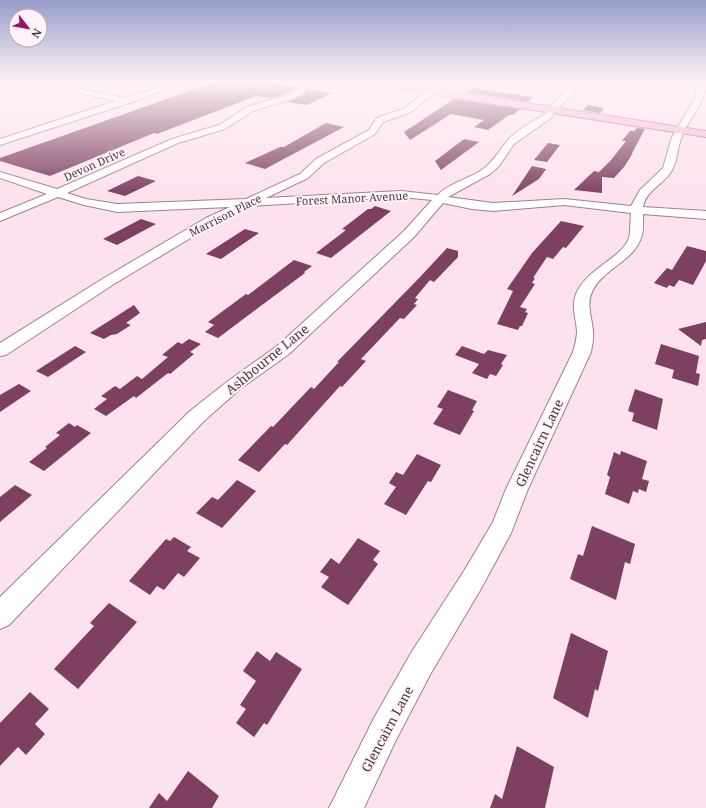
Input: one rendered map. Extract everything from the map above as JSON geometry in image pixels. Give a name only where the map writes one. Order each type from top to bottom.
[{"type":"main road","points":[[620,121],[706,134]]},
{"type":"street","points":[[0,142],[65,121]]},
{"type":"street","name":"Devon Drive","points":[[0,216],[58,194],[175,141],[222,126],[230,121]]},
{"type":"street","name":"Marrison Place","points":[[0,351],[114,278],[210,221],[304,176],[320,161],[372,132],[380,121]]},
{"type":"street","name":"Ashbourne Lane","points":[[0,616],[197,416],[282,350],[409,234],[446,192],[465,184],[486,172],[496,164],[511,142],[528,129],[543,121]]},
{"type":"street","name":"Glencairn Lane","points":[[346,808],[385,729],[421,663],[485,559],[503,526],[518,489],[582,352],[585,332],[581,316],[581,304],[584,293],[593,279],[625,253],[633,244],[636,234],[637,210],[640,198],[667,171],[680,130],[685,121]]},
{"type":"street","name":"Forest Manor Avenue","points":[[0,175],[84,202],[117,208],[315,200],[400,194],[441,198],[472,205],[493,207],[564,202],[637,210],[706,215]]},
{"type":"building","points":[[105,121],[192,121],[157,134],[154,133],[50,176],[0,161],[0,158]]},
{"type":"building","points":[[421,121],[440,121],[410,140],[404,132]]},
{"type":"building","points":[[483,121],[501,121],[488,130],[474,127]]},
{"type":"building","points":[[326,123],[344,127],[265,169],[245,163],[280,147],[284,147]]},
{"type":"building","points":[[637,128],[645,129],[633,153],[624,167],[614,178],[602,177],[602,193],[574,190],[594,171],[599,172],[626,141],[622,141],[630,131],[634,131]]},
{"type":"building","points":[[464,139],[479,142],[441,170],[435,161]]},
{"type":"building","points":[[548,143],[560,145],[547,162],[534,160]]},
{"type":"building","points":[[532,166],[546,169],[539,179],[512,196]]},
{"type":"building","points":[[138,176],[156,181],[125,196],[107,191]]},
{"type":"building","points":[[375,206],[391,211],[331,258],[316,253],[346,230],[342,229],[368,209]]},
{"type":"building","points":[[141,219],[156,224],[117,245],[103,239]]},
{"type":"building","points":[[561,221],[584,226],[566,248],[563,247],[553,259],[547,257],[533,278],[535,278],[532,283],[535,284],[520,307],[527,309],[525,312],[528,313],[522,326],[520,326],[518,330],[497,324],[513,291],[507,289],[532,253]]},
{"type":"building","points":[[245,229],[259,233],[221,259],[206,254]]},
{"type":"building","points":[[687,246],[706,251],[706,261],[693,285],[679,280],[674,287],[669,285],[667,288],[654,283],[667,268],[672,270]]},
{"type":"building","points":[[447,248],[458,251],[458,257],[434,282],[430,280],[415,298],[418,299],[414,304],[417,305],[404,319],[400,318],[361,359],[366,361],[342,387],[340,386],[287,445],[285,444],[259,472],[238,460],[271,426],[273,427],[311,387],[314,389],[339,362],[337,362]]},
{"type":"building","points":[[294,260],[312,266],[304,272],[305,273],[218,338],[205,332],[214,325],[208,322],[246,294],[248,295]]},
{"type":"building","points":[[134,305],[140,313],[126,323],[131,325],[117,334],[111,335],[104,339],[90,333]]},
{"type":"building","points":[[706,322],[706,339],[702,340],[701,346],[678,329]]},
{"type":"building","points":[[189,339],[201,344],[190,352],[194,354],[170,374],[168,373],[136,398],[134,396],[106,416],[94,409],[107,399],[101,396],[115,386],[120,389],[137,376],[142,379],[168,357],[162,355],[178,342],[182,344]]},
{"type":"building","points":[[661,344],[699,356],[696,373],[700,374],[698,386],[672,378],[674,370],[655,364]]},
{"type":"building","points":[[75,346],[86,352],[48,377],[36,371]]},
{"type":"building","points":[[462,346],[484,354],[488,350],[507,355],[496,376],[490,374],[487,379],[472,373],[479,364],[455,355]]},
{"type":"building","points":[[19,384],[31,391],[0,412],[0,395]]},
{"type":"building","points":[[635,389],[663,399],[657,430],[632,421],[634,413],[628,411]]},
{"type":"building","points":[[448,390],[477,401],[472,410],[474,411],[460,435],[433,424],[443,409],[437,407]]},
{"type":"building","points":[[69,423],[75,427],[77,425],[91,433],[44,471],[29,462],[47,448],[45,447],[60,435],[56,433]]},
{"type":"building","points":[[621,451],[647,461],[642,479],[649,481],[646,492],[639,489],[638,493],[633,491],[629,504],[605,494],[610,477],[607,475],[614,452],[620,455]]},
{"type":"building","points":[[417,454],[441,465],[431,482],[428,481],[406,515],[384,504],[396,487],[389,483],[396,472],[403,475]]},
{"type":"building","points":[[237,480],[256,491],[222,528],[196,513],[212,497],[218,500]]},
{"type":"building","points":[[15,485],[32,495],[0,522],[0,497]]},
{"type":"building","points":[[592,526],[635,544],[630,564],[625,562],[616,600],[570,579],[578,554],[583,556]]},
{"type":"building","points":[[174,537],[191,547],[187,551],[200,558],[184,577],[178,573],[164,590],[157,586],[150,595],[129,581],[166,539],[170,541]]},
{"type":"building","points":[[358,538],[380,551],[373,560],[378,564],[348,605],[321,587],[329,577],[320,572],[331,558],[339,564]]},
{"type":"building","points":[[109,603],[137,622],[78,689],[54,669],[94,626],[90,623]]},
{"type":"building","points":[[571,633],[608,651],[598,691],[595,689],[588,718],[553,698]]},
{"type":"building","points":[[257,651],[270,661],[276,652],[302,669],[267,725],[264,723],[254,737],[236,723],[246,709],[240,705],[256,681],[243,671]]},
{"type":"building","points":[[30,692],[49,709],[35,724],[45,734],[26,755],[18,747],[0,766],[0,723]]},
{"type":"building","points":[[517,746],[554,767],[545,808],[490,808],[495,794],[502,799]]},
{"type":"building","points":[[188,771],[219,796],[212,808],[149,808],[159,793],[167,801]]}]
